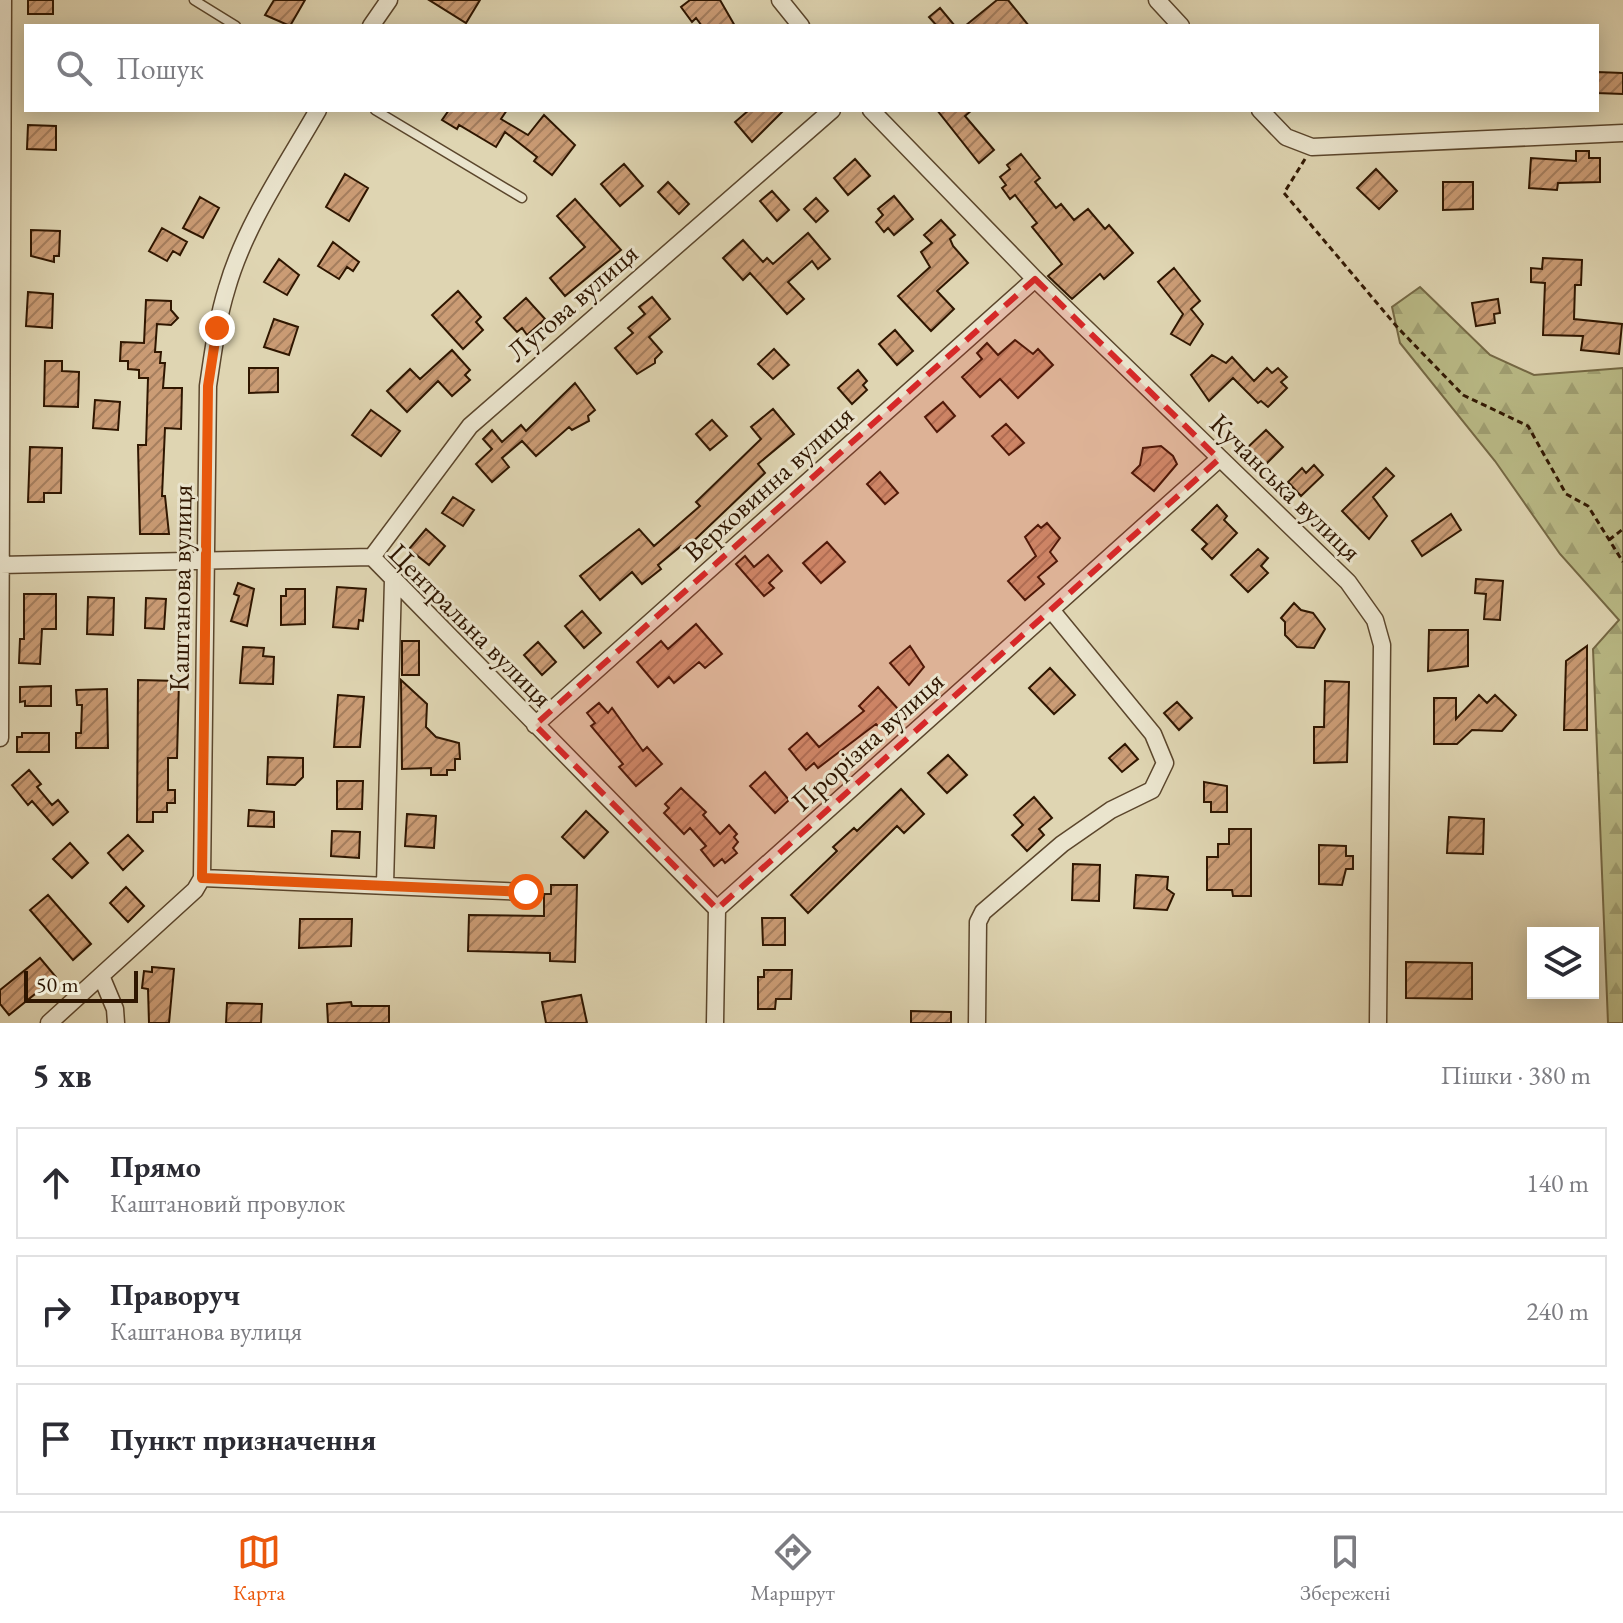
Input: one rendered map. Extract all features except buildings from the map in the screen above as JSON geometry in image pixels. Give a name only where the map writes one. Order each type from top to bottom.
[{"type":"street","points":[[0,738],[3,0]]},
{"type":"street","points":[[372,24],[389,0]]},
{"type":"street","points":[[780,0],[799,24]]},
{"type":"street","points":[[1157,0],[1179,24]]},
{"type":"street","name":"Каштанова вулиця","points":[[202,878],[208,386],[227,285],[247,240],[317,112]]},
{"type":"street","name":"Лугова вулиця","points":[[372,557],[470,426],[830,112]]},
{"type":"street","name":"Кучанська вулиця","points":[[873,112],[1035,279],[1348,582],[1375,620],[1382,645],[1378,1023]]},
{"type":"street","points":[[1262,112],[1286,137],[1300,145],[1623,133]]},
{"type":"street","name":"Верховинна вулиця","points":[[535,725],[1035,279]]},
{"type":"street","name":"Прорізна вулиця","points":[[717,909],[1219,459]]},
{"type":"street","name":"Центральна вулиця","points":[[1,565],[372,557],[717,909]]},
{"type":"street","points":[[385,885],[393,580]]},
{"type":"street","points":[[977,1023],[978,922],[983,912],[1062,844],[1111,810],[1152,790],[1165,763],[1153,734],[1052,611]]},
{"type":"street","points":[[49,1023],[102,978],[195,890],[202,878],[526,892]]},
{"type":"street","points":[[715,1023],[717,909]]},
{"type":"street","points":[[102,978],[115,1009],[116,1023]]},
{"type":"lane","points":[[194,0],[233,24]]},
{"type":"lane","points":[[378,112],[522,198]]},
{"type":"path","points":[[1300,145],[1306,158],[1284,193],[1398,328],[1463,395],[1528,426],[1566,494],[1588,506],[1623,562]]},
{"type":"path","points":[[1609,540],[1623,529]]},
{"type":"highlighted area","points":[[1035,279],[1219,459],[717,909],[535,725]]},
{"type":"green space","points":[[1420,287],[1490,355],[1534,375],[1623,368],[1623,1023],[1608,1023],[1593,649],[1619,620],[1560,554],[1495,461],[1400,343],[1392,307]]},
{"type":"route","points":[[217,328],[208,386],[202,878],[526,892]]}]
